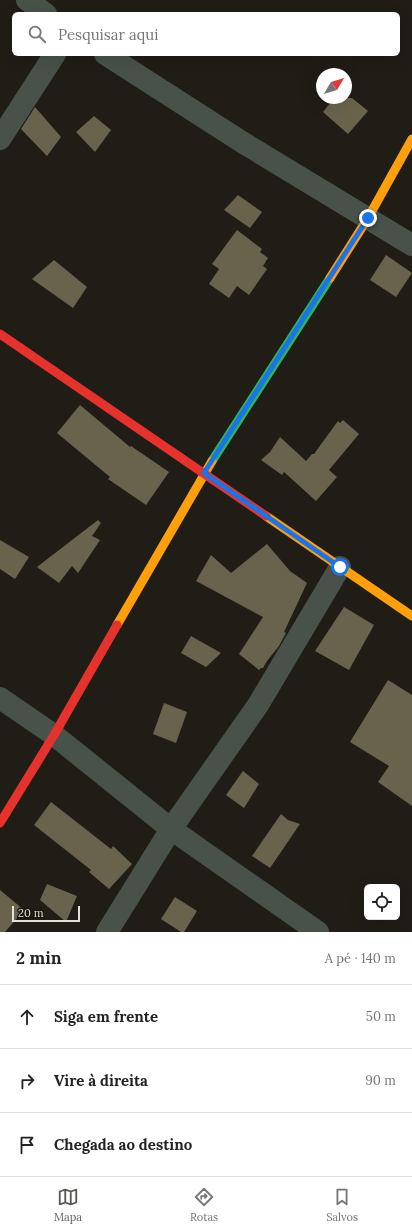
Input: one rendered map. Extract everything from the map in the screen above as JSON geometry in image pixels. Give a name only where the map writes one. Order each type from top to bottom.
[{"type":"street","points":[[27,0],[43,12]]},
{"type":"street","points":[[0,139],[55,56]]},
{"type":"street","points":[[108,56],[242,142],[412,245]]},
{"type":"street","points":[[0,823],[54,735],[204,473],[368,218],[412,139]]},
{"type":"street","points":[[0,334],[412,616]]},
{"type":"street","points":[[107,932],[171,829],[258,705],[340,567]]},
{"type":"street","points":[[0,698],[54,735],[171,829],[318,932]]},
{"type":"building","points":[[352,98],[368,111],[348,134],[323,112],[329,104],[352,104]]},
{"type":"building","points":[[35,107],[61,137],[47,156],[21,129]]},
{"type":"building","points":[[94,116],[111,130],[95,152],[76,132]]},
{"type":"building","points":[[238,195],[262,212],[250,228],[224,210]]},
{"type":"building","points":[[237,230],[262,249],[260,252],[268,258],[263,266],[267,269],[249,295],[237,286],[229,298],[209,284],[219,269],[212,264]]},
{"type":"building","points":[[386,255],[412,273],[396,297],[370,280]]},
{"type":"building","points":[[54,260],[87,287],[73,308],[32,279]]},
{"type":"building","points":[[80,405],[130,447],[131,446],[169,472],[146,505],[108,479],[110,477],[57,433]]},
{"type":"building","points":[[343,420],[359,434],[329,470],[337,477],[316,501],[284,472],[282,475],[261,460],[270,452],[280,437],[306,461],[312,454],[314,454],[338,421],[340,423]]},
{"type":"building","points":[[98,520],[101,523],[92,536],[100,540],[78,573],[72,566],[59,583],[37,567]]},
{"type":"building","points":[[0,540],[29,557],[15,579],[0,569]]},
{"type":"building","points":[[267,544],[290,571],[307,583],[279,646],[263,668],[259,670],[239,654],[263,617],[196,581],[211,555],[231,573]]},
{"type":"building","points":[[344,607],[374,625],[349,670],[315,651]]},
{"type":"building","points":[[191,636],[221,653],[206,667],[181,653]]},
{"type":"building","points":[[388,680],[412,695],[412,806],[378,782],[389,766],[350,742]]},
{"type":"building","points":[[164,703],[187,712],[176,743],[153,734]]},
{"type":"building","points":[[243,771],[259,784],[244,808],[226,795]]},
{"type":"building","points":[[51,802],[111,849],[113,846],[132,864],[109,889],[89,872],[91,870],[34,825]]},
{"type":"building","points":[[281,814],[288,820],[300,824],[270,868],[252,856]]},
{"type":"building","points":[[47,884],[77,896],[66,922],[40,900]]},
{"type":"building","points":[[0,890],[24,910],[5,932],[0,932]]},
{"type":"building","points":[[175,897],[197,911],[184,932],[181,932],[161,919]]},
{"type":"traffic: fast","points":[[212,461],[330,278]]},
{"type":"traffic: slow","points":[[330,278],[368,218],[412,139]]},
{"type":"traffic: slow","points":[[117,625],[212,461]]},
{"type":"traffic: slow","points":[[266,516],[412,616]]},
{"type":"traffic: jam","points":[[0,334],[266,516]]},
{"type":"traffic: jam","points":[[0,823],[54,735],[117,625]]},
{"type":"route","points":[[340,567],[204,473],[368,218]]}]
